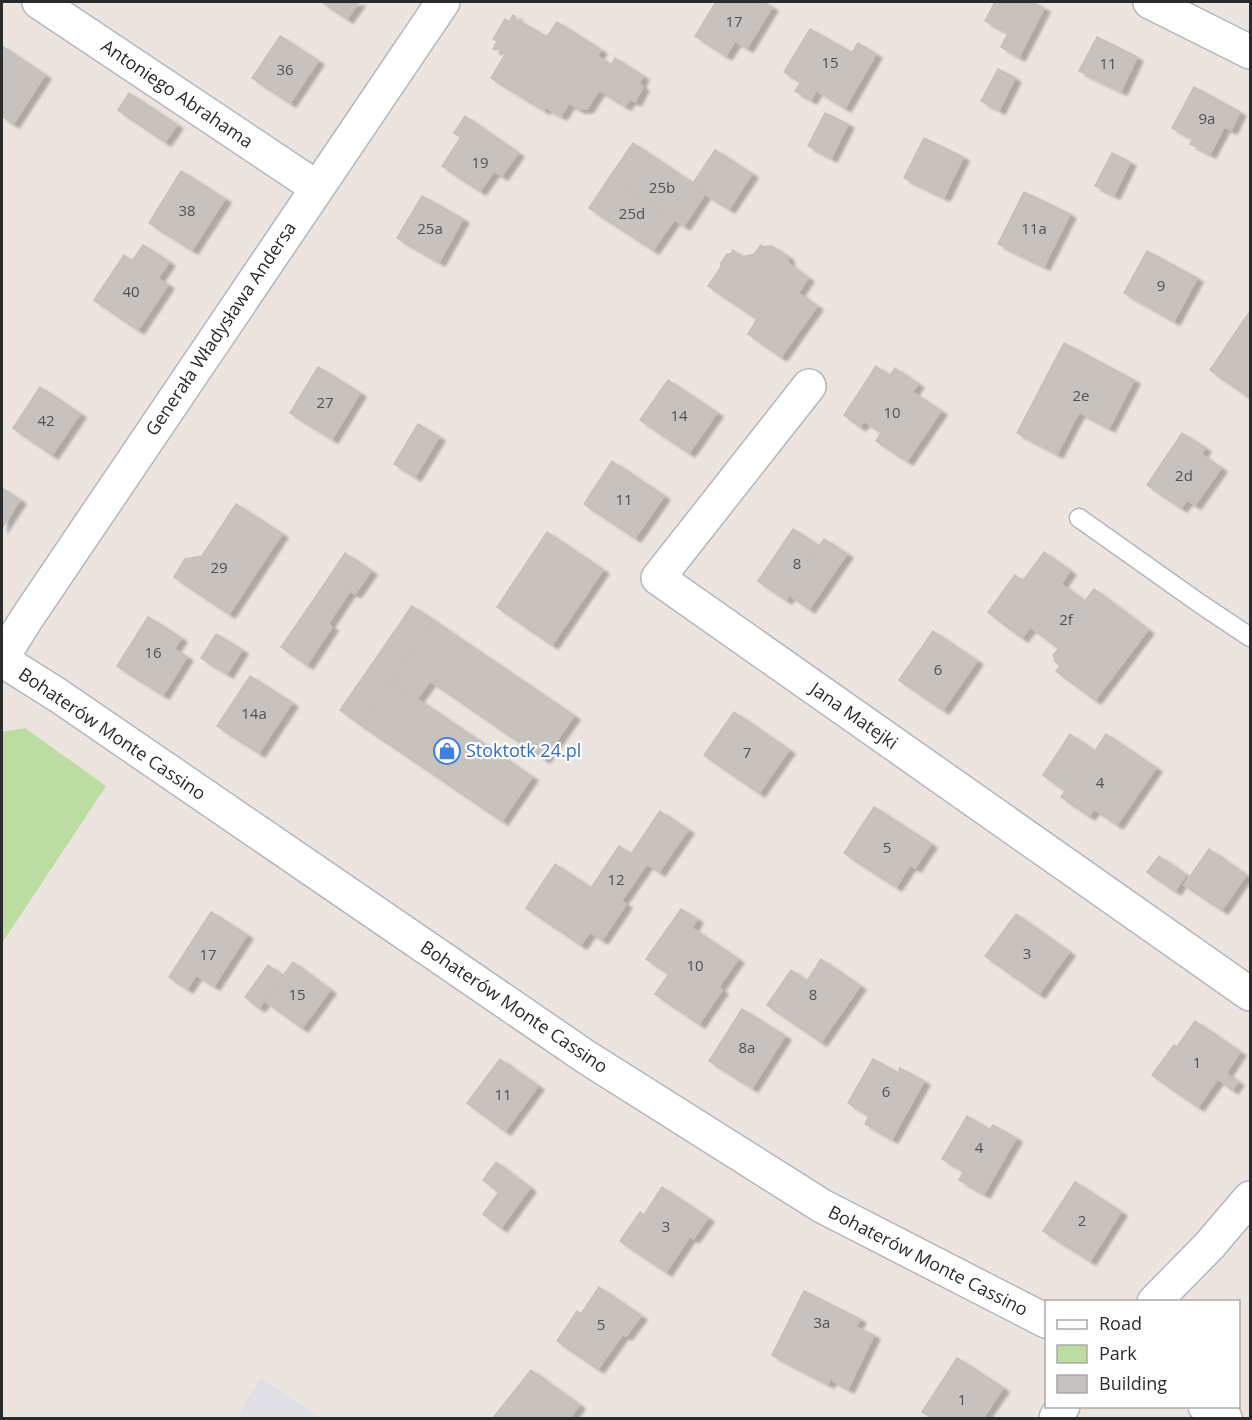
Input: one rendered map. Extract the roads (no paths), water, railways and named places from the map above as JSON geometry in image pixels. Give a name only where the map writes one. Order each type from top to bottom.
[{"type":"street","name":"Antoniego Abrahama","points":[[39,2],[316,187]]},
{"type":"street","name":"Generała Władysława Andersa","points":[[2,659],[27,618],[316,187],[443,2]]},
{"type":"street","points":[[1150,2],[1251,52]]},
{"type":"street","name":"Jana Matejki","points":[[809,386],[658,578],[1251,994]]},
{"type":"street","name":"Bohaterów Monte Cassino","points":[[2,659],[586,1058],[822,1206],[1045,1321]]},
{"type":"street","points":[[1156,1300],[1209,1246],[1251,1198]]},
{"type":"street","points":[[1207,1408],[1225,1419]]},
{"type":"lane","points":[[1079,518],[1251,637]]},
{"type":"place","name":"Stoktotk 24.pl","points":[[447,751]]}]
